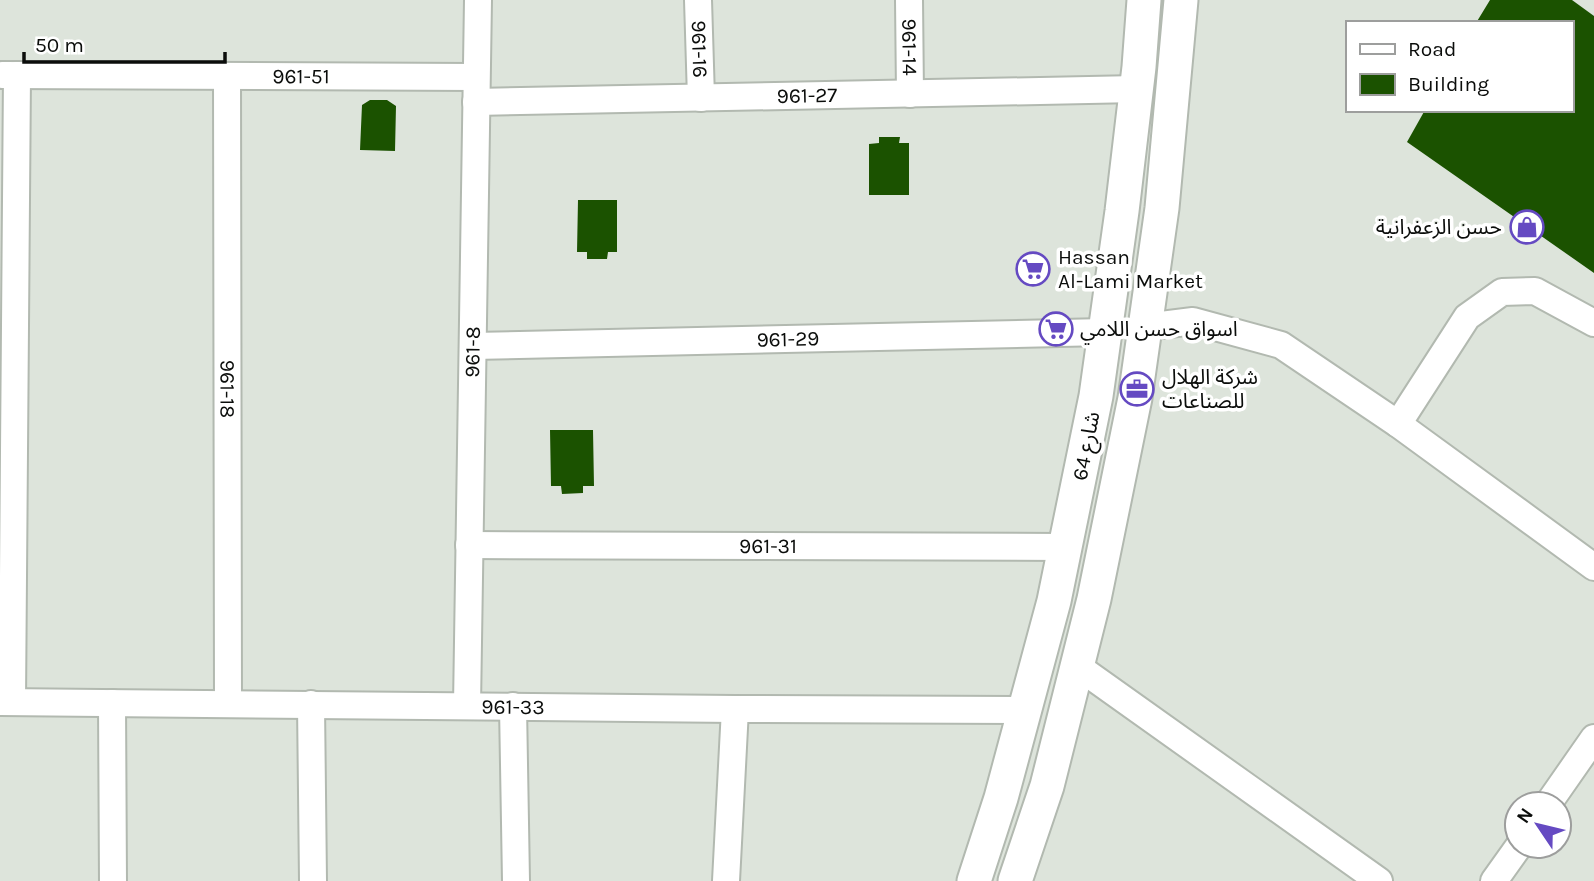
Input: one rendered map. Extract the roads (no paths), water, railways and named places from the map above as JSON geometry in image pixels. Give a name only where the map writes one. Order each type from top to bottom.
[{"type":"main road","name":"شارع 64","points":[[974,881],[1055,601],[1096,396],[1137,89],[1144,0]]},
{"type":"main road","name":"شارع 64","points":[[1015,881],[1047,786],[1094,599],[1135,398],[1162,208],[1181,0]]},
{"type":"street","name":"961-8","points":[[467,706],[478,0]]},
{"type":"street","name":"961-16","points":[[698,0],[701,98]]},
{"type":"street","name":"961-14","points":[[909,0],[910,94]]},
{"type":"street","name":"961-51","points":[[9,75],[227,76],[476,90]]},
{"type":"street","points":[[6,702],[9,75]]},
{"type":"street","name":"961-18","points":[[227,76],[228,704]]},
{"type":"street","name":"961-27","points":[[476,90],[701,98],[1137,89]]},
{"type":"street","points":[[1398,424],[1467,317],[1502,292],[1535,291],[1594,323]]},
{"type":"street","points":[[1145,327],[1193,321],[1282,345],[1398,424],[1594,567]]},
{"type":"street","name":"961-29","points":[[472,346],[1105,332]]},
{"type":"street","name":"961-31","points":[[470,545],[1065,547]]},
{"type":"street","points":[[1077,666],[1380,881]]},
{"type":"street","name":"961-33","points":[[6,702],[1025,710]]},
{"type":"street","points":[[112,703],[113,881]]},
{"type":"street","points":[[311,704],[313,881]]},
{"type":"street","points":[[513,706],[516,881]]},
{"type":"street","points":[[726,881],[735,709]]},
{"type":"street","points":[[1558,790],[1594,738]]},
{"type":"street","points":[[1494,881],[1509,860]]},
{"type":"place","name":"حسن الزعفرانية","points":[[1527,227]]},
{"type":"place","name":"Hassan Al-Lami Market","points":[[1033,269]]},
{"type":"place","name":"اسواق حسن اللامي","points":[[1056,329]]},
{"type":"place","name":"شركة الهلال للصناعات","points":[[1137,389]]}]
